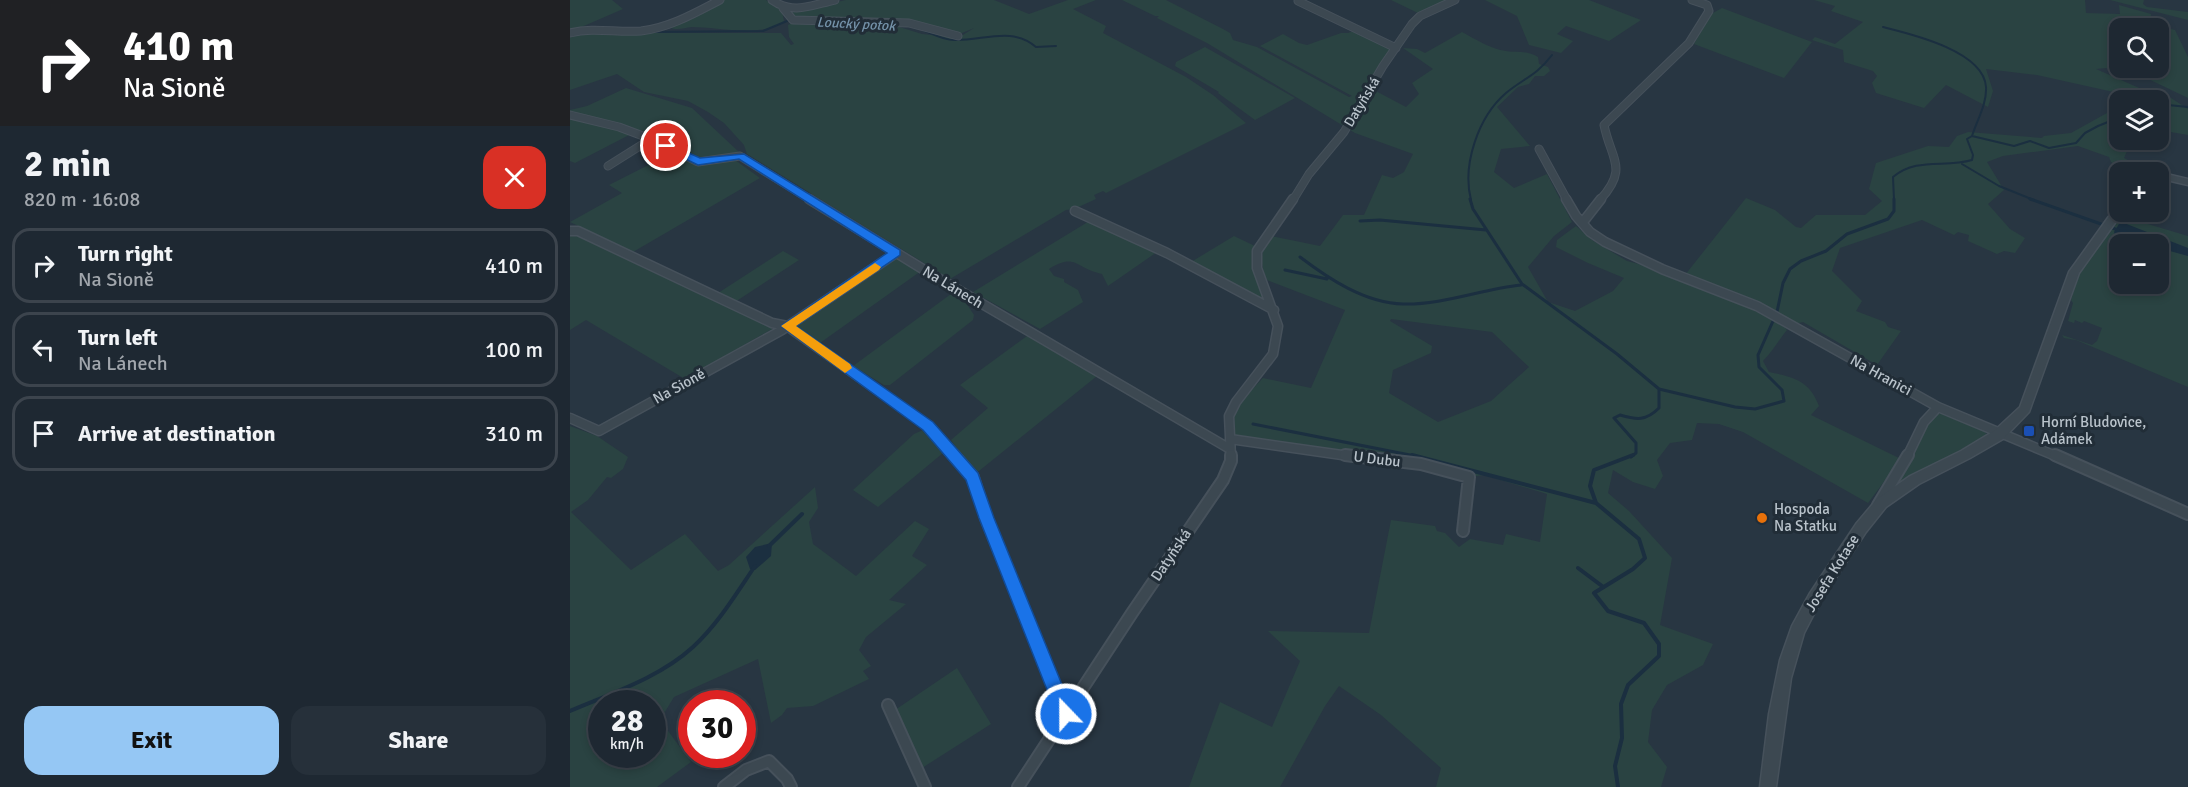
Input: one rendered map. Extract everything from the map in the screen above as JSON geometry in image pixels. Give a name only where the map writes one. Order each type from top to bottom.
[{"type":"street","points":[[570,33],[590,29],[630,31],[659,28],[720,0]]},
{"type":"street","points":[[772,0],[793,20],[909,23],[958,36]]},
{"type":"street","points":[[783,8],[834,0]]},
{"type":"street","name":"Datyňská","points":[[1018,787],[1223,480],[1231,461],[1229,416],[1236,402],[1273,354],[1278,326],[1257,268],[1257,251],[1273,231],[1309,174],[1344,132],[1396,48],[1420,16],[1455,0]]},
{"type":"street","points":[[1583,222],[1587,212],[1616,179],[1618,169],[1604,125],[1689,43],[1709,11],[1707,5],[1692,0]]},
{"type":"street","points":[[1298,1],[1396,48]]},
{"type":"street","name":"Na Lánech","points":[[570,115],[619,127],[651,139],[698,162],[740,156],[896,253],[1230,444]]},
{"type":"street","points":[[608,166],[651,139]]},
{"type":"street","name":"Na Hranici","points":[[1539,149],[1570,207],[1596,236],[1628,254],[1770,313],[1938,407],[2002,432],[2188,514]]},
{"type":"street","points":[[2169,178],[2188,182]]},
{"type":"street","points":[[1076,211],[1167,253],[1274,310]]},
{"type":"street","name":"Josefa Kotase","points":[[1768,787],[1779,698],[1792,643],[1815,600],[1878,505],[1900,489],[2002,432],[2017,420],[2025,409],[2074,272],[2111,222]]},
{"type":"street","points":[[570,231],[578,231],[772,323],[787,326],[928,426],[973,477],[986,518],[1066,714]]},
{"type":"street","name":"Na Sioně","points":[[570,418],[599,431],[787,326],[896,253]]},
{"type":"street","points":[[1878,505],[1924,422],[1938,407]]},
{"type":"street","name":"U Dubu","points":[[1230,444],[1421,464],[1469,477],[1463,531]]},
{"type":"street","points":[[888,705],[925,787]]},
{"type":"street","points":[[724,787],[746,770],[769,761],[787,779],[791,787]]},
{"type":"green space","points":[[570,0],[612,0],[623,9],[570,32]]},
{"type":"green space","points":[[723,0],[766,0],[782,11],[784,21],[776,26],[753,30],[669,27]]},
{"type":"green space","points":[[846,0],[994,0],[1029,14],[1068,0],[1096,0],[1073,9],[1106,26],[1103,33],[1186,77],[1213,95],[1246,123],[1106,193],[1103,191],[1094,195],[1096,199],[1074,209],[1066,210],[950,279],[747,154],[744,145],[724,123],[688,101],[644,92],[617,74],[570,90],[570,36],[579,33],[781,33],[791,45],[794,44],[789,37],[788,25],[794,22],[893,25],[922,34],[958,38],[974,28],[952,34],[916,23],[791,19],[789,12]]},
{"type":"green space","points":[[1122,0],[1166,0],[1230,33],[1233,40],[1257,47],[1349,97],[1352,96],[1260,46],[1283,34],[1307,45],[1353,31],[1392,48],[1372,89],[1406,107],[1419,94],[1412,83],[1433,69],[1403,48],[1417,49],[1425,53],[1462,32],[1495,48],[1538,57],[1539,64],[1548,67],[1550,71],[1544,76],[1535,76],[1529,84],[1518,87],[1497,107],[1530,146],[1501,149],[1494,172],[1514,188],[1547,174],[1572,222],[1554,236],[1528,267],[1548,302],[1575,311],[1613,291],[1624,278],[1556,247],[1557,240],[1576,226],[1592,240],[1627,261],[1658,269],[1723,295],[1780,322],[1787,330],[1763,361],[1769,372],[1793,378],[1811,391],[1819,406],[1811,415],[1901,459],[1868,503],[1743,432],[1719,424],[1697,423],[1692,440],[1670,443],[1657,460],[1663,476],[1655,489],[1633,482],[1613,470],[1608,493],[1629,511],[1672,558],[1660,625],[1713,644],[1703,665],[1667,685],[1652,710],[1648,742],[1667,767],[1661,787],[1436,787],[1441,768],[1381,715],[1339,686],[1325,706],[1280,787],[1189,787],[1220,702],[1272,727],[1300,661],[1268,631],[1369,633],[1391,520],[1435,526],[1437,531],[1445,533],[1459,547],[1470,539],[1503,545],[1506,534],[1540,542],[1547,494],[1484,475],[1469,477],[1449,470],[1230,439],[1235,407],[1263,378],[1311,388],[1345,310],[1267,280],[1262,257],[1271,236],[1320,246],[1343,215],[1364,215],[1382,175],[1393,178],[1404,172],[1413,154],[1355,133],[1207,43],[1157,18],[1159,16]],"holes":[[[1391,319],[1492,332],[1529,367],[1491,401],[1438,422],[1389,393],[1393,370],[1431,353],[1432,346],[1390,321]]]},
{"type":"green space","points":[[1391,0],[1448,0],[1418,13]]},
{"type":"green space","points":[[1485,0],[1589,0],[1641,20],[1609,41],[1566,26],[1557,34],[1573,41],[1561,53],[1529,45],[1517,16]]},
{"type":"green space","points":[[1814,0],[2085,0],[2086,13],[2120,14],[2119,5],[2151,14],[2151,18],[2109,18],[2109,69],[2096,69],[2109,75],[2109,78],[2116,78],[2144,90],[2109,91],[2037,75],[1986,69],[1993,91],[1988,107],[1946,85],[1924,108],[1876,93],[1872,83],[1877,76],[1873,71],[1844,62],[1843,50],[1812,40],[1815,37],[1835,44],[1863,22],[1831,11],[1835,6]]},
{"type":"green space","points":[[2110,0],[2144,0],[2143,4],[2147,7],[2188,12],[2188,20]]},
{"type":"green space","points":[[1722,8],[1812,42],[1784,78],[1694,44],[1711,14]]},
{"type":"green space","points":[[2169,29],[2175,30],[2188,57],[2188,98],[2146,78],[2169,78]]},
{"type":"green space","points":[[1205,47],[1295,98],[1255,120],[1219,92],[1175,66],[1176,62]]},
{"type":"green space","points":[[626,88],[692,108],[740,153],[698,162],[735,160],[760,178],[633,252],[570,222],[622,193],[609,185],[674,152],[633,133],[575,163],[570,161],[570,110],[587,106]]},
{"type":"green space","points":[[2169,98],[2188,109],[2188,135],[2169,132]]},
{"type":"green space","points":[[2109,113],[2109,150],[2128,150],[2124,158],[2131,162],[2111,162],[2109,157],[2078,146],[2003,156],[1987,162],[2004,190],[1988,204],[2010,229],[2025,238],[2015,253],[2004,251],[1997,254],[1968,241],[1969,235],[1958,232],[1954,235],[1922,220],[1840,248],[1832,271],[1862,301],[1856,311],[1901,331],[1877,365],[1803,322],[1795,324],[1685,275],[1746,198],[1775,210],[1796,227],[1801,228],[1816,215],[1865,215],[1882,201],[1869,189],[1876,163],[1928,146],[1949,147],[1957,136],[1968,132],[2042,138],[2071,133]]},
{"type":"green space","points":[[1091,220],[1157,252],[1108,286],[1102,274],[1076,263],[1065,262],[1049,269],[1054,276],[1064,279],[1064,282],[1078,290],[1083,302],[1040,329],[973,292]]},
{"type":"green space","points":[[2118,222],[2141,222],[2188,236],[2188,387],[2076,340],[2064,338],[2062,335],[2092,345],[2097,341],[2102,328],[2084,321],[2082,323],[2075,320],[2074,323],[2068,321],[2073,303],[2071,300],[2078,274]]},
{"type":"green space","points":[[570,234],[578,234],[771,326],[772,329],[685,379],[586,320],[570,330]]},
{"type":"green space","points":[[1234,236],[1257,247],[1253,258],[1267,295],[1265,303],[1191,262]]},
{"type":"green space","points":[[783,251],[799,260],[732,304],[715,295]]},
{"type":"green space","points":[[897,257],[921,271],[820,343],[794,325]]},
{"type":"green space","points":[[955,291],[961,295],[974,315],[973,320],[890,385],[884,385],[853,366]]},
{"type":"green space","points":[[1027,336],[1097,376],[974,475],[951,440],[988,408],[960,385]]},
{"type":"green space","points":[[1938,414],[1945,414],[1984,430],[1987,435],[1892,489],[1930,420]]},
{"type":"green space","points":[[570,426],[597,436],[628,457],[623,469],[611,478],[607,477],[588,500],[571,512],[631,570],[685,534],[718,571],[729,565],[815,487],[818,508],[809,522],[813,544],[856,576],[915,521],[929,529],[912,556],[927,565],[889,600],[906,604],[866,637],[859,650],[871,666],[863,671],[869,679],[813,706],[787,708],[771,723],[758,659],[689,690],[678,690],[678,695],[674,697],[666,710],[666,690],[588,690],[588,768],[666,768],[666,728],[678,744],[678,768],[683,768],[657,787],[570,787]]},
{"type":"green space","points":[[923,430],[943,453],[878,507],[853,490],[914,434]]},
{"type":"green space","points":[[957,668],[991,724],[922,768],[895,710]]},
{"type":"water","points":[[2124,223],[2152,234],[2115,234],[2119,224]]},
{"type":"water","points":[[2169,241],[2188,248],[2188,256],[2169,251]]},
{"type":"water","points":[[772,543],[771,556],[755,570],[750,569],[746,557],[755,547]]},
{"type":"waterway","name":"Loucký potok","points":[[650,32],[763,31],[787,21]]},
{"type":"waterway","points":[[1883,27],[1944,46],[1973,63],[1982,74],[1986,87],[1985,100],[1972,136]]},
{"type":"waterway","name":"Loucký potok","points":[[923,30],[950,40],[1007,36],[1017,37],[1036,47],[1056,46]]},
{"type":"waterway","points":[[1471,200],[1469,186],[1471,157],[1480,128],[1487,115],[1506,93],[1535,72],[1552,55]]},
{"type":"waterway","points":[[2169,105],[2188,107]]},
{"type":"waterway","points":[[1972,136],[2014,146],[2030,141],[2049,148],[2076,143],[2085,133],[2109,122]]},
{"type":"waterway","points":[[1894,200],[1893,177],[1902,171],[1921,165],[1972,160],[1973,155],[1967,139],[1972,136]]},
{"type":"waterway","points":[[1962,164],[1999,186],[2034,200]]},
{"type":"waterway","points":[[1470,199],[1473,209],[1522,284],[1617,354],[1659,389]]},
{"type":"waterway","points":[[2030,199],[2118,230]]},
{"type":"waterway","points":[[1659,389],[1735,407],[1755,409],[1784,401],[1782,390],[1759,367],[1758,355],[1777,312],[1783,283],[1790,269],[1801,261],[1826,251],[1847,234],[1888,219],[1894,211],[1894,200]]},
{"type":"waterway","points":[[1360,221],[1380,220],[1486,230]]},
{"type":"waterway","points":[[1300,257],[1348,288],[1389,303],[1433,302],[1521,285]]},
{"type":"waterway","points":[[1285,270],[1327,279]]},
{"type":"waterway","points":[[1631,457],[1636,453],[1636,443],[1614,418],[1620,415],[1631,418],[1650,415],[1659,408],[1659,389]]},
{"type":"waterway","points":[[1253,424],[1419,457]]},
{"type":"waterway","points":[[1412,455],[1419,457]]},
{"type":"waterway","points":[[1596,503],[1590,486],[1594,470],[1633,455]]},
{"type":"waterway","points":[[1419,457],[1596,503]]},
{"type":"waterway","points":[[1596,503],[1639,539],[1645,558],[1633,569],[1594,593],[1608,611],[1644,623],[1659,644],[1659,656],[1628,685],[1621,704],[1622,738],[1615,766],[1618,787]]},
{"type":"waterway","points":[[769,546],[802,514]]},
{"type":"waterway","points":[[570,711],[634,684],[680,658],[711,629],[755,566]]},
{"type":"waterway","points":[[1578,568],[1602,586]]},
{"type":"slow traffic","points":[[845,368],[787,326],[875,267]]},
{"type":"place","name":"Horní Bludovice, Adámek","points":[[2029,431]]},
{"type":"place","name":"Hospoda Na Statku","points":[[1762,518]]},
{"type":"route","points":[[666,146],[698,162],[740,156],[896,253],[787,326],[928,426],[973,477],[986,518],[1066,714]]}]
